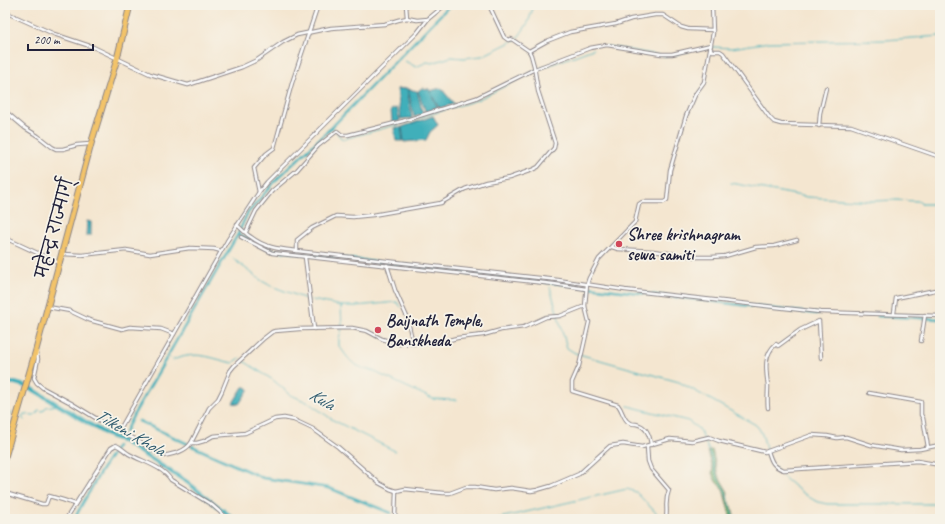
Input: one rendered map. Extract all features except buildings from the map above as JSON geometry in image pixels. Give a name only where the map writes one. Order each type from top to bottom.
[{"type":"highway","name":"महेन्द्र राज्मार्ग्","points":[[5,457],[63,254],[91,144],[117,59],[130,5]]},
{"type":"street","points":[[259,192],[254,168],[266,154],[274,148],[292,83],[318,5]]},
{"type":"street","points":[[406,5],[407,18]]},
{"type":"street","points":[[120,430],[221,251],[259,192],[267,182],[412,38],[428,19],[444,5]]},
{"type":"street","points":[[297,251],[296,240],[312,228],[336,216],[353,217],[373,215],[441,203],[465,189],[486,182],[520,175],[538,167],[554,148],[555,143],[538,91],[535,70],[529,51],[511,39],[508,40],[504,37],[489,5]]},
{"type":"street","points":[[651,445],[646,429],[642,426],[630,424],[618,405],[572,391],[572,382],[579,366],[587,335],[588,322],[585,306],[586,289],[589,278],[596,264],[599,259],[635,222],[639,204],[642,202],[664,202],[667,200],[670,170],[689,106],[704,82],[713,30],[712,5]]},
{"type":"street","points":[[5,12],[54,34],[93,46],[150,74],[188,85],[242,67],[257,60],[296,35],[331,28],[385,24],[407,18],[417,20],[428,19]]},
{"type":"street","points":[[529,51],[570,32],[616,24],[631,19],[655,16],[664,15],[681,27],[688,29],[713,30]]},
{"type":"street","points":[[246,233],[256,211],[272,191],[297,170],[318,146],[337,131],[342,135],[348,135],[403,122],[476,98],[535,70],[600,45],[619,46],[661,54],[672,54],[711,47]]},
{"type":"street","points":[[711,47],[712,51],[720,51],[723,53],[774,122],[781,124],[819,126],[851,126],[940,157]]},
{"type":"street","points":[[819,126],[820,113],[826,88]]},
{"type":"street","points":[[5,111],[24,128],[56,149],[91,144]]},
{"type":"street","points":[[238,226],[252,238],[270,248],[820,312],[894,313],[925,317],[940,316]]},
{"type":"street","points":[[241,237],[272,253],[554,284],[586,289]]},
{"type":"street","points":[[5,238],[60,263]]},
{"type":"street","points":[[612,247],[618,250],[653,251],[697,257],[712,257],[725,256],[756,247],[774,246],[797,240]]},
{"type":"street","points":[[63,254],[82,255],[126,250],[150,254],[190,248],[214,249],[221,251]]},
{"type":"street","points":[[305,256],[314,329]]},
{"type":"street","points":[[387,265],[395,290],[407,317],[413,344]]},
{"type":"street","points":[[894,313],[896,298],[940,289]]},
{"type":"street","points":[[47,306],[70,311],[110,327],[122,329],[130,327],[161,329],[174,334]]},
{"type":"street","points":[[36,350],[38,359],[34,378],[36,383],[163,456],[181,451],[188,447],[209,408],[220,395],[230,371],[272,332],[338,327],[352,328],[367,332],[391,342],[403,344],[441,342],[456,338],[483,335],[501,330],[524,327],[546,318],[560,316],[585,306]]},
{"type":"street","points":[[921,341],[925,317]]},
{"type":"street","points":[[768,408],[766,364],[770,349],[776,344],[778,346],[800,330],[819,321],[821,358]]},
{"type":"street","points":[[869,393],[921,402],[921,415],[923,418],[928,447]]},
{"type":"street","points":[[191,443],[204,441],[213,436],[244,433],[275,419],[284,418],[294,420],[313,429],[338,447],[379,483],[390,489],[396,491],[405,489],[443,493],[466,487],[494,490],[512,488],[531,491],[537,490],[551,486],[579,474],[610,446],[623,444],[636,447],[647,446],[658,441],[670,439],[692,441],[704,438],[766,452],[812,435],[837,438],[846,437],[871,445],[901,450],[911,450],[940,444]]},
{"type":"street","points":[[66,519],[111,448],[116,445],[121,450],[158,468],[171,480],[212,506],[228,519]]},
{"type":"street","points":[[647,446],[648,461],[651,469],[655,476],[665,484],[669,490],[665,501],[667,512],[666,519]]},
{"type":"street","points":[[766,452],[772,463],[778,468],[784,470],[918,461],[940,465]]},
{"type":"street","points":[[394,516],[396,491]]},
{"type":"street","points":[[5,493],[42,504],[46,504],[49,496],[75,504]]},
{"type":"green space","points":[[712,450],[718,475],[728,492],[727,498],[732,507],[735,519],[731,519],[723,489],[716,482],[712,473],[713,470],[708,451]]},
{"type":"water","points":[[407,88],[412,118],[401,119],[397,89]]},
{"type":"water","points":[[422,88],[429,89],[438,109],[426,113],[418,91]]},
{"type":"water","points":[[441,88],[454,104],[439,108],[430,91]]},
{"type":"water","points":[[408,89],[417,91],[423,114],[414,117]]},
{"type":"water","points":[[397,108],[400,121],[393,123],[391,110]]},
{"type":"water","points":[[433,116],[438,125],[430,132],[426,140],[404,142],[402,127]]},
{"type":"water","points":[[401,127],[403,141],[396,141],[394,128]]},
{"type":"water","points":[[87,221],[91,222],[91,235],[86,235]]},
{"type":"water","points":[[243,387],[249,389],[239,404],[233,403]]},
{"type":"waterway","points":[[125,432],[238,234],[247,214],[277,179],[332,127],[450,5]]},
{"type":"waterway","points":[[405,61],[416,67],[427,62],[432,63],[451,57],[464,58],[482,56],[517,39],[528,23],[534,5]]},
{"type":"waterway","points":[[701,49],[714,47],[732,48],[769,42],[885,40],[940,36]]},
{"type":"waterway","points":[[606,46],[664,56],[688,52]]},
{"type":"waterway","points":[[337,133],[344,139],[477,100],[539,69],[593,49]]},
{"type":"waterway","points":[[332,127],[335,131]]},
{"type":"waterway","points":[[731,183],[807,197],[874,201],[918,201],[922,204],[940,204]]},
{"type":"waterway","points":[[238,234],[273,250],[818,314]]},
{"type":"waterway","points":[[232,258],[271,286],[309,300]]},
{"type":"waterway","points":[[550,287],[567,348],[575,353],[679,382],[756,425],[762,433],[768,457],[773,466],[792,484],[813,500],[827,504],[940,504]]},
{"type":"waterway","points":[[312,300],[341,306],[397,302],[401,307]]},
{"type":"waterway","points":[[341,306],[342,326]]},
{"type":"waterway","points":[[877,316],[940,319]]},
{"type":"waterway","points":[[342,329],[339,338],[339,346],[355,364],[374,371],[433,399],[457,400]]},
{"type":"waterway","name":"Kula","points":[[173,360],[197,355],[233,363],[240,358]]},
{"type":"waterway","name":"Kula","points":[[242,360],[273,380],[291,395],[309,403],[333,420],[395,451]]},
{"type":"waterway","name":"Tilkeni Khola","points":[[5,383],[15,383],[29,387],[109,436],[121,440],[187,482],[234,519]]},
{"type":"waterway","points":[[24,420],[22,417],[24,414],[34,415],[38,410],[43,411],[46,407],[57,405]]},
{"type":"waterway","points":[[628,406],[688,421],[700,430],[711,456],[717,477],[725,490],[734,519]]},
{"type":"waterway","points":[[5,416],[12,413]]},
{"type":"waterway","points":[[139,421],[188,444]]},
{"type":"waterway","name":"Tilkeni Khola","points":[[120,442],[122,438]]},
{"type":"waterway","points":[[74,519],[117,446]]},
{"type":"waterway","points":[[192,446],[263,478],[329,488],[391,513]]},
{"type":"waterway","points":[[495,519],[627,489],[636,492],[662,519]]},
{"type":"waterway","points":[[396,516],[401,519]]},
{"type":"place","name":"Shree krishnagram sewa samiti","points":[[619,244]]},
{"type":"place","name":"Baijnath Temple, Banskheda","points":[[378,330]]}]
